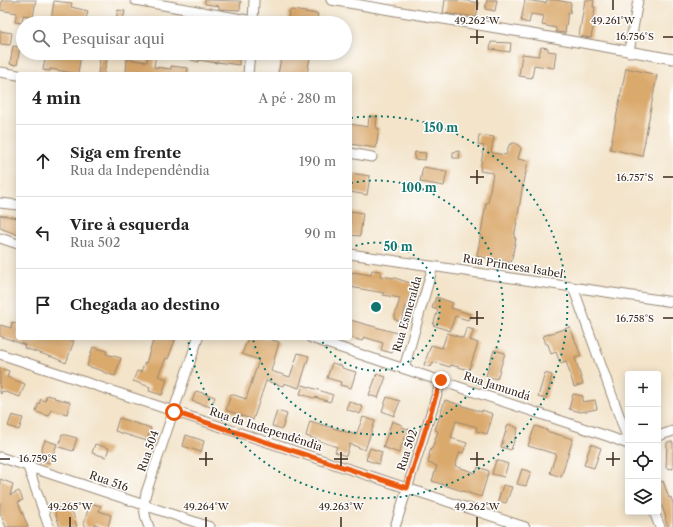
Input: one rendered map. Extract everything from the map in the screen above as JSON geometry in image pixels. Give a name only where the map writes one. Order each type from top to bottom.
[{"type":"street","points":[[135,0],[221,16]]},
{"type":"street","points":[[253,16],[254,0]]},
{"type":"street","points":[[331,0],[673,59]]},
{"type":"street","points":[[629,52],[638,0]]},
{"type":"street","points":[[248,72],[249,60]]},
{"type":"street","points":[[0,72],[16,75]]},
{"type":"street","points":[[352,153],[372,157]]},
{"type":"street","points":[[0,203],[16,206]]},
{"type":"street","points":[[0,238],[16,243]]},
{"type":"street","name":"Rua Princesa Isabel","points":[[352,254],[673,302]]},
{"type":"street","name":"Rua Esmeralda","points":[[404,368],[433,266]]},
{"type":"street","points":[[573,287],[625,432]]},
{"type":"street","name":"Rua 504","points":[[149,527],[144,505],[146,493],[197,340]]},
{"type":"street","name":"Rua Jamundá","points":[[317,340],[610,436],[626,443]]},
{"type":"street","name":"Rua da Independêndia","points":[[0,354],[525,527]]},
{"type":"street","name":"Rua 502","points":[[395,527],[441,380]]},
{"type":"street","points":[[661,435],[673,431]]},
{"type":"street","name":"Rua 516","points":[[0,457],[210,527]]},
{"type":"street","points":[[28,466],[49,527]]},
{"type":"street","points":[[655,515],[660,527]]},
{"type":"building","points":[[2,0],[36,0],[33,16],[16,16],[17,13],[0,10]]},
{"type":"building","points":[[205,0],[241,1],[240,10],[219,9],[219,6],[205,4]]},
{"type":"building","points":[[445,0],[461,0],[479,3],[476,17],[443,13]]},
{"type":"building","points":[[487,0],[497,0],[495,11],[485,9]]},
{"type":"building","points":[[525,0],[546,3],[547,0],[556,0],[571,3],[565,33],[556,32],[556,28],[542,25],[544,16],[531,14],[529,23],[521,21]]},
{"type":"building","points":[[585,0],[594,0],[594,22],[591,38],[579,36]]},
{"type":"building","points":[[54,1],[72,3],[71,7],[88,11],[87,16],[52,16]]},
{"type":"building","points":[[118,10],[125,11],[124,16],[117,16]]},
{"type":"building","points":[[292,10],[318,14],[318,16],[288,16],[289,11]]},
{"type":"building","points":[[0,31],[12,33],[10,45],[0,44]]},
{"type":"building","points":[[491,42],[511,43],[510,52],[490,49]]},
{"type":"building","points":[[13,46],[16,46],[17,65],[10,64]]},
{"type":"building","points":[[541,47],[548,48],[548,51],[556,52],[554,68],[534,65],[532,78],[519,76],[522,54],[539,56]]},
{"type":"building","points":[[45,60],[80,60],[78,72],[67,72],[50,69],[50,71],[43,70]]},
{"type":"building","points":[[100,60],[107,60],[104,72],[98,72]]},
{"type":"building","points":[[127,60],[147,62],[147,60],[155,60],[154,67],[171,69],[171,66],[188,68],[187,72],[126,72]]},
{"type":"building","points":[[199,60],[239,60],[239,65]]},
{"type":"building","points":[[281,60],[309,60],[307,72],[278,72]]},
{"type":"building","points":[[626,68],[657,75],[642,156],[610,149]]},
{"type":"building","points":[[369,116],[377,117],[376,128],[379,128],[376,148],[352,144],[352,124],[368,127]]},
{"type":"building","points":[[479,135],[494,137],[491,152],[493,153],[506,155],[509,145],[515,143],[521,148],[518,159],[528,161],[524,177],[514,238],[516,238],[511,263],[477,256],[493,173],[480,171],[484,146],[478,145]]},
{"type":"building","points":[[459,151],[460,158],[453,158],[453,152]]},
{"type":"building","points":[[415,152],[426,153],[425,160],[414,159]]},
{"type":"building","points":[[423,167],[447,171],[444,186],[420,182]]},
{"type":"building","points":[[352,173],[370,176],[367,195],[352,192]]},
{"type":"building","points":[[352,211],[363,213],[360,236],[352,235]]},
{"type":"building","points":[[0,215],[16,218],[16,234],[0,228]]},
{"type":"building","points":[[372,270],[381,271],[380,276],[395,278],[413,284],[401,322],[394,319],[400,298],[383,295],[384,293],[352,287],[352,272],[371,275]]},
{"type":"building","points":[[436,297],[453,303],[451,308],[470,314],[468,320],[455,316],[450,331],[433,325],[438,310],[432,308]]},
{"type":"building","points":[[352,321],[398,334],[392,353],[381,350],[383,343],[364,337],[362,341],[352,338]]},
{"type":"building","points":[[12,322],[16,323],[16,340],[74,341],[66,363],[24,348],[25,345],[0,336],[0,325],[11,328]]},
{"type":"building","points":[[570,327],[581,356],[575,358],[583,384],[574,387],[566,361],[560,363],[556,352],[551,354],[548,344],[546,344],[543,336]]},
{"type":"building","points":[[467,328],[474,330],[470,340],[478,343],[469,370],[433,362],[431,367],[424,365],[431,345],[442,348],[447,333],[463,338]]},
{"type":"building","points":[[153,340],[175,340],[168,359],[166,358],[158,376],[167,379],[162,395],[149,391],[150,387],[133,381],[137,371],[141,372],[145,362],[146,363]]},
{"type":"building","points":[[247,340],[272,340],[279,342],[271,371],[290,377],[298,353],[309,356],[299,388],[284,383],[283,386],[266,381],[253,420],[226,410],[231,394],[246,399],[259,360],[242,354]]},
{"type":"building","points":[[93,347],[107,351],[106,354],[121,358],[115,376],[87,366]]},
{"type":"building","points":[[494,350],[505,353],[497,379],[486,376]]},
{"type":"building","points":[[332,363],[356,372],[351,388],[340,385],[341,382],[327,378]]},
{"type":"building","points":[[0,368],[9,371],[7,377],[25,384],[20,397],[2,391],[1,394],[0,393]]},
{"type":"building","points":[[545,373],[552,375],[546,399],[538,397]]},
{"type":"building","points":[[377,374],[386,377],[378,398],[369,395]]},
{"type":"building","points":[[303,385],[333,395],[330,402],[300,394]]},
{"type":"building","points":[[196,391],[215,397],[211,407],[192,401]]},
{"type":"building","points":[[573,394],[583,396],[582,402],[595,400],[597,409],[581,412],[569,409]]},
{"type":"building","points":[[47,395],[70,402],[67,414],[51,410],[49,416],[36,412],[41,399],[45,401]]},
{"type":"building","points":[[387,397],[400,401],[394,416],[382,411]]},
{"type":"building","points":[[445,400],[493,414],[487,434],[476,431],[477,427],[456,421],[451,438],[467,443],[463,453],[460,452],[455,466],[476,473],[478,467],[489,471],[481,497],[432,481],[437,466],[428,463],[429,455],[438,431],[435,430]]},
{"type":"building","points":[[349,401],[363,407],[360,414],[346,409]]},
{"type":"building","points":[[277,411],[287,414],[282,429],[272,426]]},
{"type":"building","points":[[12,415],[23,418],[19,430],[8,426]]},
{"type":"building","points":[[363,417],[375,421],[365,450],[350,444],[346,456],[335,452],[337,447],[306,436],[310,421],[356,435]]},
{"type":"building","points":[[119,418],[151,428],[147,441],[115,431]]},
{"type":"building","points":[[392,421],[402,425],[401,427],[413,430],[410,438],[405,437],[399,453],[383,447]]},
{"type":"building","points":[[508,424],[518,428],[511,450],[501,447]]},
{"type":"building","points":[[535,426],[573,439],[561,477],[550,473],[556,454],[528,446]]},
{"type":"building","points":[[62,434],[77,438],[73,451],[59,447]]},
{"type":"building","points":[[186,435],[204,441],[201,452],[183,446]]},
{"type":"building","points":[[45,440],[57,444],[50,463],[38,459]]},
{"type":"building","points":[[667,442],[673,442],[673,469],[666,468]]},
{"type":"building","points":[[95,444],[109,448],[106,457],[92,453]]},
{"type":"building","points":[[591,444],[601,448],[594,468],[584,465]]},
{"type":"building","points":[[370,448],[382,452],[379,464],[366,460]]},
{"type":"building","points":[[496,460],[508,464],[504,477],[492,474]]},
{"type":"building","points":[[522,469],[531,472],[526,486],[517,484]]},
{"type":"building","points":[[0,479],[13,484],[10,495],[19,491],[23,500],[18,502],[28,527],[6,527],[0,513]]},
{"type":"building","points":[[663,481],[669,498],[671,497],[673,503],[673,527],[668,527],[665,519],[666,518],[661,504],[661,482]]},
{"type":"building","points":[[503,485],[512,487],[506,503],[498,501]]},
{"type":"building","points":[[90,503],[101,506],[99,511],[111,515],[108,527],[95,524],[94,527],[86,527],[84,523]]},
{"type":"building","points":[[70,504],[77,527],[60,527],[54,509]]},
{"type":"route","points":[[174,412],[407,488],[441,380]]}]
